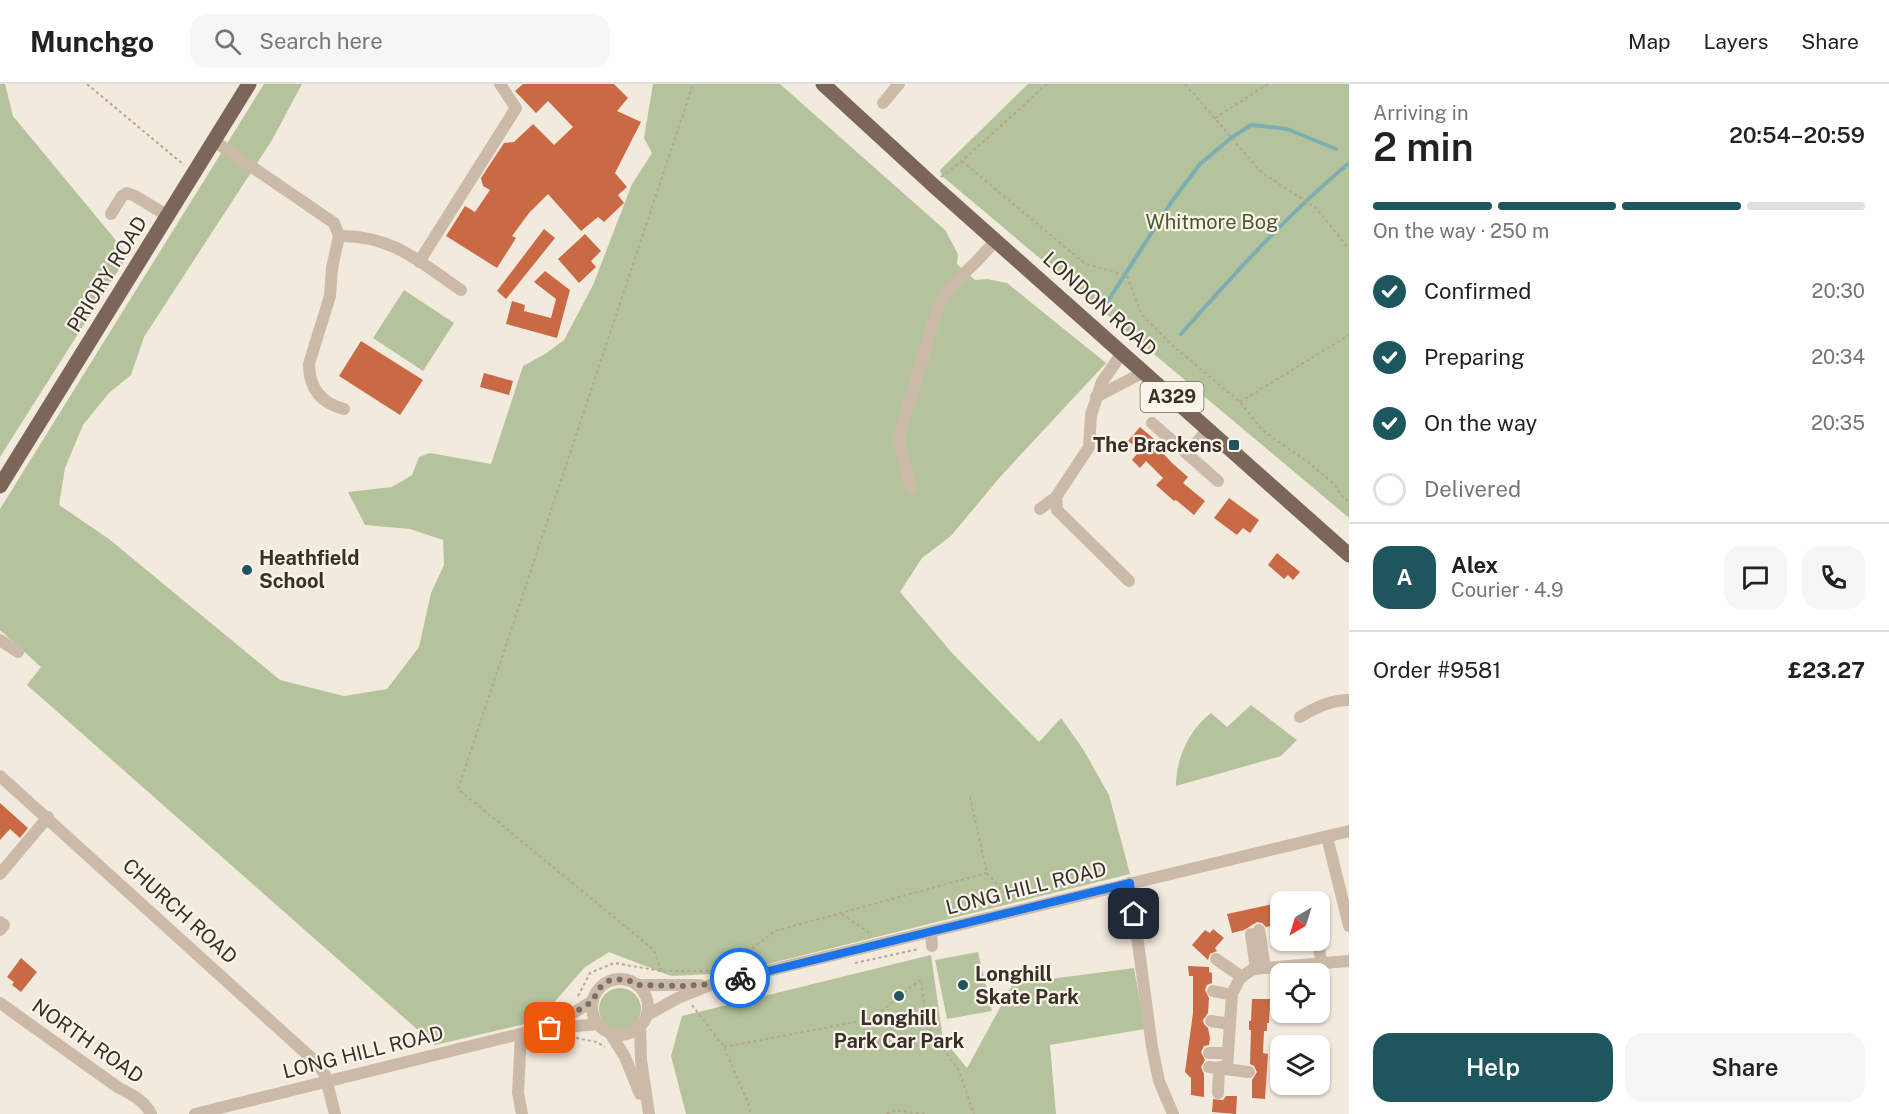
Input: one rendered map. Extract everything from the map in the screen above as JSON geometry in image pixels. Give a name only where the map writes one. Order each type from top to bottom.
[{"type":"main road","name":"PRIORY ROAD","points":[[0,486],[249,84]]},
{"type":"main road","name":"LONDON ROAD","points":[[823,84],[934,186],[1349,555]]},
{"type":"street","points":[[418,262],[516,108],[500,84]]},
{"type":"street","points":[[883,103],[899,84]]},
{"type":"street","points":[[214,141],[334,223],[339,237],[332,268],[330,296],[309,364],[309,376],[319,396],[344,409]]},
{"type":"street","points":[[111,214],[122,196],[127,193],[168,216]]},
{"type":"street","points":[[339,237],[362,236],[390,244],[461,290]]},
{"type":"street","points":[[911,488],[898,439],[938,308],[948,289],[996,240]]},
{"type":"street","points":[[1040,509],[1056,497],[1089,447],[1091,415],[1096,397],[1102,382],[1122,353]]},
{"type":"street","points":[[1096,397],[1144,372]]},
{"type":"street","points":[[1152,423],[1218,481]]},
{"type":"street","points":[[1187,454],[1208,429]]},
{"type":"street","points":[[1056,497],[1057,510],[1129,581]]},
{"type":"street","points":[[0,639],[18,652]]},
{"type":"street","points":[[1300,717],[1312,709],[1340,700],[1349,700]]},
{"type":"street","name":"CHURCH ROAD","points":[[0,776],[48,817],[305,1052],[323,1070],[327,1081]]},
{"type":"street","points":[[0,874],[48,817]]},
{"type":"street","name":"LONG HILL ROAD","points":[[647,1015],[678,998],[713,984],[1349,831]]},
{"type":"street","points":[[1327,837],[1349,926]]},
{"type":"street","points":[[1130,883],[1152,1047],[1159,1081],[1173,1114]]},
{"type":"street","points":[[0,922],[4,925],[0,930]]},
{"type":"street","points":[[1255,931],[1261,969]]},
{"type":"street","points":[[931,932],[932,946]]},
{"type":"street","points":[[1216,959],[1242,977]]},
{"type":"street","points":[[1330,963],[1349,961]]},
{"type":"street","points":[[1218,1093],[1230,1024],[1232,995],[1242,977],[1261,969],[1270,968]]},
{"type":"street","points":[[626,979],[642,989],[647,999],[647,1015],[640,1027],[640,1060],[649,1113],[626,1057],[610,1033],[593,1016],[593,1001],[598,989],[610,980],[626,979]]},
{"type":"street","name":"LONG HILL ROAD","points":[[637,985],[713,984]]},
{"type":"street","points":[[1213,991],[1232,995]]},
{"type":"street","name":"LONG HILL ROAD","points":[[195,1114],[540,1029],[558,1023],[593,1001]]},
{"type":"street","name":"NORTH ROAD","points":[[0,1003],[147,1107],[151,1114]]},
{"type":"street","points":[[1212,1021],[1230,1024]]},
{"type":"street","name":"LONG HILL ROAD","points":[[540,1029],[599,1024]]},
{"type":"street","points":[[610,1033],[626,1034],[640,1027]]},
{"type":"street","points":[[521,1034],[518,1093],[522,1114]]},
{"type":"street","points":[[1209,1053],[1222,1063],[1247,1068]]},
{"type":"street","points":[[327,1081],[335,1114]]},
{"type":"path","points":[[87,84],[194,174]]},
{"type":"path","points":[[661,971],[654,950],[458,789],[693,84]]},
{"type":"path","points":[[934,186],[1047,84]]},
{"type":"path","points":[[1185,84],[1261,172],[1316,208],[1349,249]]},
{"type":"path","points":[[1215,118],[1268,84]]},
{"type":"path","points":[[962,161],[1084,263],[1127,276],[1142,315],[1172,345],[1240,402],[1262,430],[1309,463],[1334,484],[1344,499],[1349,501]]},
{"type":"path","points":[[1240,402],[1349,336]]},
{"type":"path","points":[[970,797],[987,873],[1020,910]]},
{"type":"path","points":[[723,971],[775,931],[987,873]]},
{"type":"path","points":[[840,913],[884,943]]},
{"type":"path","points":[[577,997],[590,973],[614,963],[661,971],[713,971]]},
{"type":"path","points":[[724,1047],[861,1021],[878,1014],[921,979],[926,1017],[932,1033],[959,1071],[974,1114]]},
{"type":"path","points":[[689,1000],[724,1047],[749,1105],[750,1114]]},
{"type":"path","points":[[573,1038],[597,1042],[606,1048]]},
{"type":"path","points":[[887,1114],[895,1110],[925,1114]]},
{"type":"green space","points":[[0,84],[5,84],[13,116],[128,255],[0,457]]},
{"type":"green space","points":[[264,84],[302,84],[272,140],[144,337],[131,375],[109,393],[83,425],[65,468],[59,505],[109,539],[280,680],[344,696],[387,689],[419,647],[431,593],[444,565],[443,540],[410,529],[365,525],[348,492],[392,487],[412,475],[419,457],[430,453],[491,464],[523,366],[564,340],[593,285],[632,184],[652,153],[644,138],[653,84],[780,84],[945,230],[958,254],[957,264],[975,280],[987,279],[1007,283],[1106,363],[1001,476],[951,536],[922,558],[900,592],[953,654],[1039,742],[1061,718],[1083,749],[1109,795],[1130,874],[732,973],[671,976],[609,952],[584,968],[538,1021],[435,1045],[27,685],[41,667],[0,630],[0,509]]},
{"type":"green space","name":"Whitmore Bog","points":[[1028,84],[1349,84],[1349,518],[942,176],[940,170]]},
{"type":"green space","points":[[404,290],[454,323],[423,371],[373,338]]},
{"type":"green space","points":[[1251,705],[1297,740],[1281,756],[1176,786],[1178,765],[1185,745],[1203,720],[1211,713],[1227,727]]},
{"type":"green space","name":"Longhill Skate Park","points":[[978,952],[992,1011],[947,1019],[935,960]]},
{"type":"green space","points":[[931,955],[943,1039],[967,1068],[1013,984],[1134,968],[1145,1029],[1050,1045],[1056,1114],[686,1114],[671,1056],[682,1016]]},
{"type":"green space","points":[[620,988],[628,989],[635,994],[640,1001],[640,1017],[635,1024],[628,1029],[620,1030],[612,1029],[605,1024],[600,1017],[599,1009],[600,1001],[605,994],[612,989]]},
{"type":"building","points":[[523,84],[614,84],[628,98],[617,111],[641,122],[615,173],[627,187],[618,195],[624,203],[604,222],[598,217],[581,231],[548,194],[529,213],[512,236],[516,238],[497,268],[446,236],[465,206],[475,212],[490,190],[483,186],[481,178],[504,143],[514,142],[533,124],[554,145],[573,127],[548,101],[536,113],[515,91]]},
{"type":"building","points":[[544,229],[555,238],[506,299],[497,291]]},
{"type":"building","points":[[585,234],[601,251],[591,261],[596,267],[579,283],[558,259]]},
{"type":"building","points":[[545,271],[570,290],[557,338],[506,324],[512,301],[525,305],[524,311],[551,318],[556,299],[534,282]]},
{"type":"building","points":[[361,341],[423,380],[400,415],[339,376]]},
{"type":"building","points":[[484,373],[513,381],[509,395],[480,387]]},
{"type":"building","points":[[1140,427],[1154,439],[1152,441],[1172,463],[1188,477],[1183,483],[1205,501],[1194,515],[1156,485],[1163,478],[1146,461],[1140,468],[1132,460],[1140,450],[1128,441]]},
{"type":"building","points":[[1229,498],[1259,520],[1250,533],[1243,528],[1237,535],[1214,518]]},
{"type":"building","points":[[1277,553],[1300,572],[1293,580],[1288,575],[1284,579],[1268,565]]},
{"type":"building","points":[[0,803],[28,828],[20,838],[10,829],[0,840]]},
{"type":"building","points":[[1270,905],[1270,926],[1266,927],[1257,922],[1244,930],[1232,933],[1227,914]]},
{"type":"building","points":[[1213,929],[1224,938],[1215,948],[1217,951],[1210,954],[1208,960],[1192,945],[1205,930],[1210,933]]},
{"type":"building","points":[[21,958],[37,972],[21,992],[12,985],[14,982],[7,977]]},
{"type":"building","points":[[1188,966],[1209,967],[1209,972],[1212,973],[1212,983],[1207,985],[1205,990],[1209,998],[1208,1013],[1203,1020],[1210,1038],[1209,1045],[1204,1046],[1201,1052],[1205,1060],[1201,1067],[1204,1074],[1204,1097],[1191,1095],[1191,1078],[1185,1072],[1193,1013],[1193,976],[1189,976]]},
{"type":"building","points":[[1252,999],[1270,999],[1269,1023],[1267,1023],[1267,1031],[1264,1031],[1263,1053],[1268,1054],[1265,1099],[1252,1098],[1252,1080],[1257,1072],[1250,1064],[1249,1021],[1251,1021]]},
{"type":"building","points":[[1226,1096],[1237,1096],[1236,1114],[1212,1112],[1213,1099],[1223,1100]]},
{"type":"waterway","points":[[1108,301],[1172,201],[1200,164],[1231,138],[1251,125],[1287,129],[1336,149]]},
{"type":"waterway","points":[[1181,334],[1283,224],[1349,163]]},
{"type":"way so far","points":[[550,1028],[540,1029],[558,1023],[593,1001],[598,989],[610,980],[626,979],[637,985],[682,986],[713,984],[740,978]]},
{"type":"place","name":"The Brackens","points":[[1234,445]]},
{"type":"place","name":"Heathfield School","points":[[247,570]]},
{"type":"place","name":"Longhill Skate Park","points":[[963,985]]},
{"type":"place","name":"Longhill Park Car Park","points":[[899,996]]},
{"type":"route","points":[[740,978],[1130,883],[1134,914]]}]
